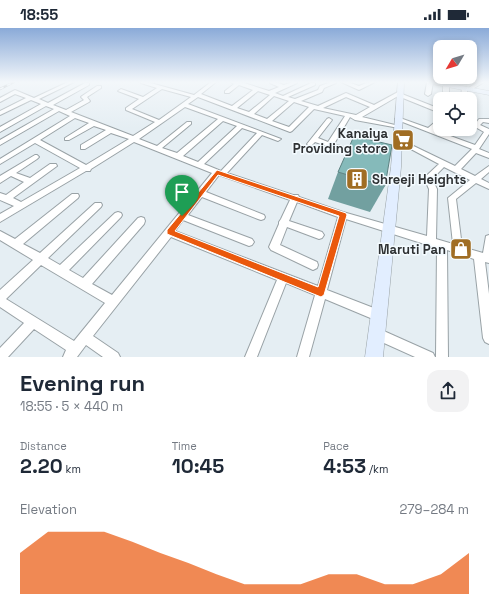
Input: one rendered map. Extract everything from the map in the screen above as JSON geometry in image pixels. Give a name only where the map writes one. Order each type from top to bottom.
[{"type":"street","points":[[0,130],[60,97]]},
{"type":"street","points":[[66,112],[86,101],[84,97]]},
{"type":"street","points":[[139,97],[144,99]]},
{"type":"street","points":[[0,218],[136,138],[195,97]]},
{"type":"street","points":[[201,97],[292,130],[315,107],[338,97]]},
{"type":"street","points":[[234,108],[247,97]]},
{"type":"street","points":[[251,114],[267,97]]},
{"type":"street","points":[[285,97],[352,117],[398,123],[429,130],[489,156]]},
{"type":"street","points":[[269,121],[295,100],[302,97]]},
{"type":"street","points":[[350,97],[374,107]]},
{"type":"street","points":[[330,144],[352,117],[374,107],[389,97]]},
{"type":"street","points":[[374,357],[389,229],[392,166],[397,140],[400,97]]},
{"type":"street","points":[[415,97],[433,107]]},
{"type":"street","points":[[0,114],[33,98],[111,130],[136,138],[219,173],[295,197],[343,215],[485,258]]},
{"type":"street","points":[[144,99],[128,110],[160,122]]},
{"type":"street","points":[[185,105],[278,139]]},
{"type":"street","points":[[0,143],[59,109]]},
{"type":"street","points":[[0,162],[75,115]]},
{"type":"street","points":[[178,156],[222,119]]},
{"type":"street","points":[[329,120],[312,141],[330,144],[366,157]]},
{"type":"street","points":[[457,169],[475,149],[488,131],[477,125],[481,120],[489,121]]},
{"type":"street","points":[[67,139],[94,123]]},
{"type":"street","points":[[158,148],[189,123]]},
{"type":"street","points":[[199,165],[241,126]]},
{"type":"street","points":[[429,130],[433,126]]},
{"type":"street","points":[[83,147],[111,130]]},
{"type":"street","points":[[0,300],[33,322],[72,353],[200,193],[261,133]]},
{"type":"street","points":[[36,140],[87,168]]},
{"type":"street","points":[[397,140],[489,186]]},
{"type":"street","points":[[0,180],[35,157]]},
{"type":"street","points":[[431,242],[433,189],[428,178],[444,163]]},
{"type":"street","points":[[3,198],[31,182],[53,166]]},
{"type":"street","points":[[458,250],[452,198],[489,168]]},
{"type":"street","points":[[10,173],[31,182]]},
{"type":"street","points":[[200,193],[261,217]]},
{"type":"street","points":[[16,244],[75,196]]},
{"type":"street","points":[[295,197],[283,222],[274,247],[312,265]]},
{"type":"street","points":[[3,198],[21,206]]},
{"type":"street","points":[[0,297],[98,205]]},
{"type":"street","points":[[61,271],[118,215]]},
{"type":"street","points":[[303,357],[343,215]]},
{"type":"street","points":[[182,216],[249,242]]},
{"type":"street","points":[[84,285],[142,221]]},
{"type":"street","points":[[283,222],[318,235]]},
{"type":"street","points":[[169,232],[380,316]]},
{"type":"street","points":[[0,235],[113,302]]},
{"type":"street","points":[[489,239],[485,258],[489,338]]},
{"type":"street","points":[[442,246],[442,357]]},
{"type":"street","points":[[251,357],[283,277]]},
{"type":"street","points":[[0,357],[33,322]]},
{"type":"street","points":[[377,334],[429,357]]},
{"type":"street","points":[[85,337],[114,357]]},
{"type":"building","points":[[354,136],[392,145],[385,186],[338,172]]},
{"type":"place","name":"Kanaiya Providing store","points":[[403,140]]},
{"type":"place","name":"Shreeji Heights","points":[[357,179]]},
{"type":"place","name":"Maruti Pan","points":[[461,249]]},
{"type":"route","points":[[217,172],[295,197],[343,215],[321,292],[169,232],[182,216],[217,172]]}]
